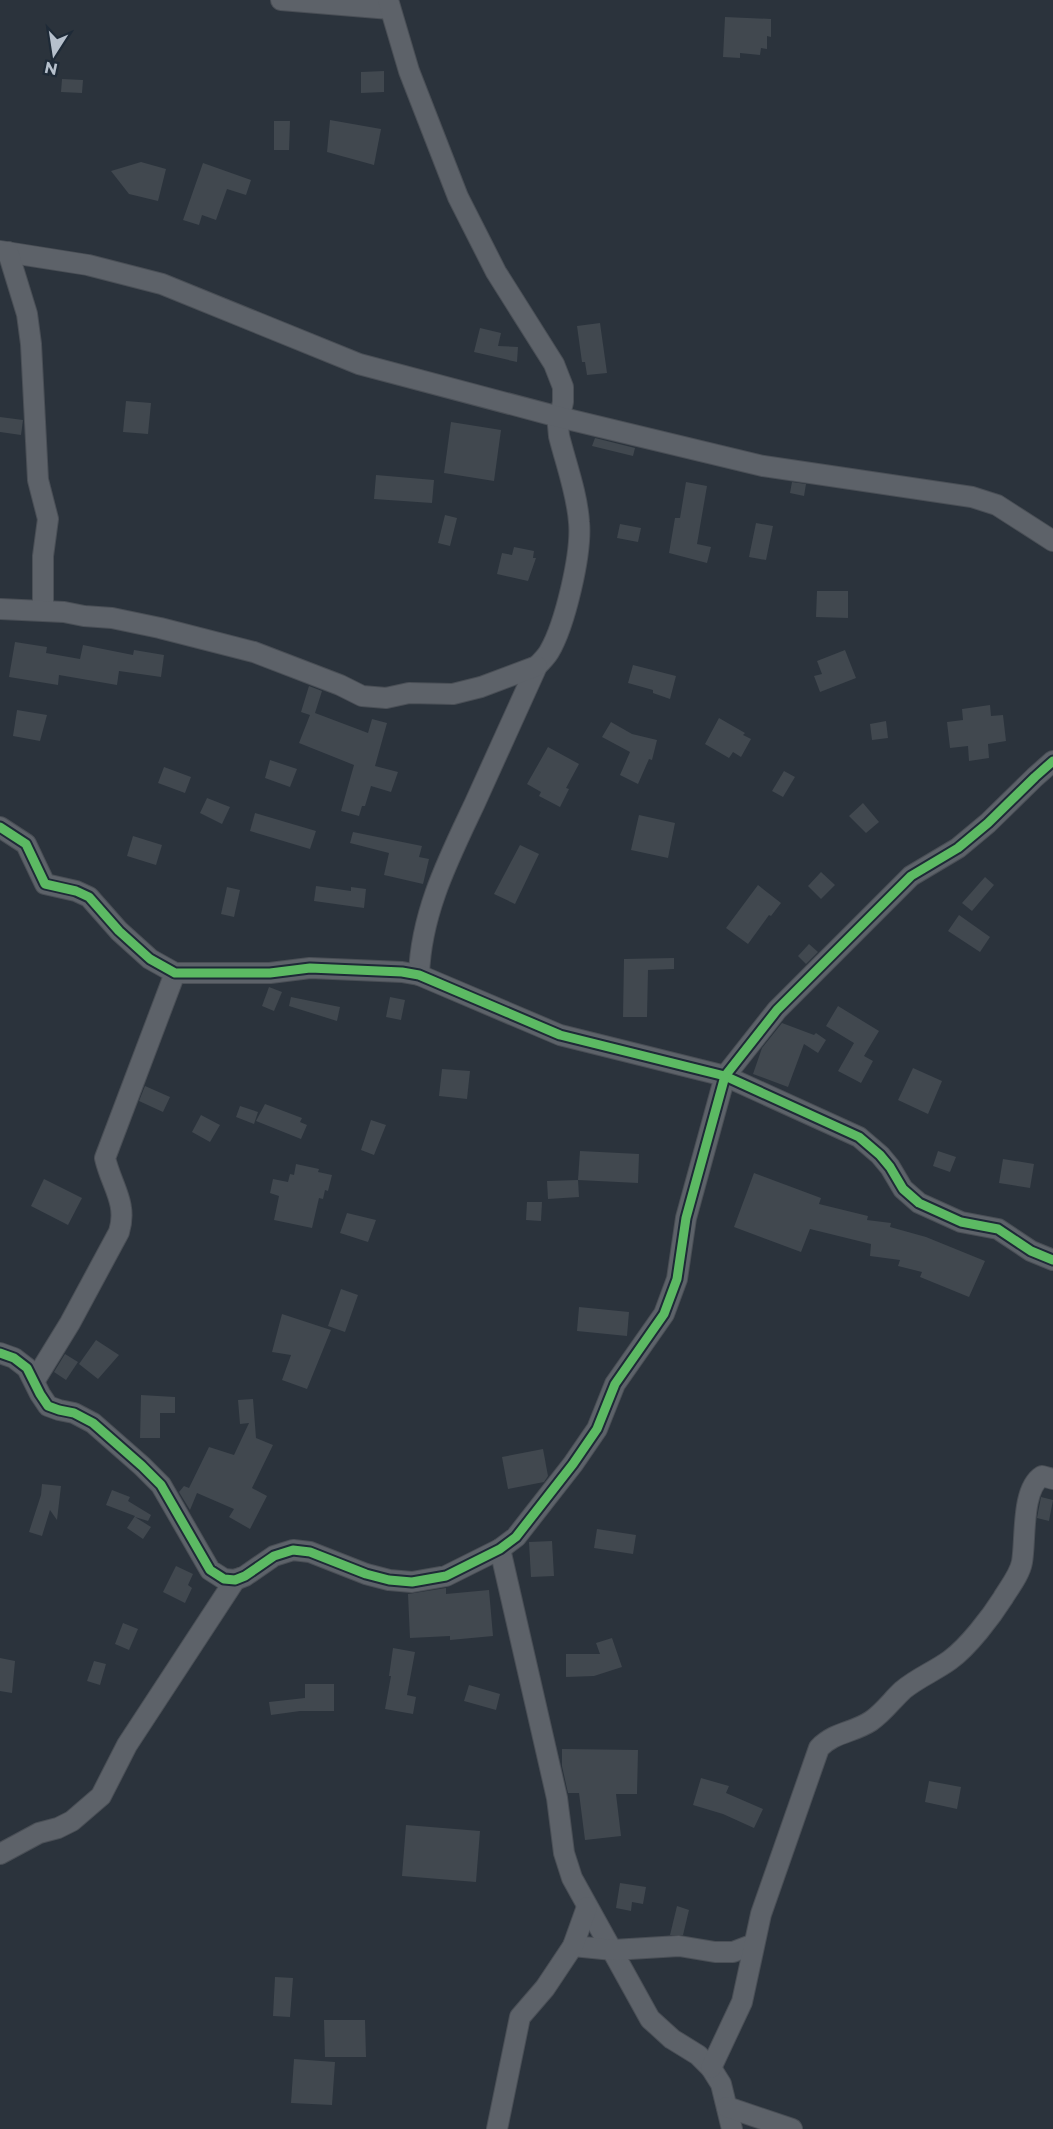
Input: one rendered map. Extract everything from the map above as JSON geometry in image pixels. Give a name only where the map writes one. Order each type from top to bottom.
[{"type":"street","points":[[281,0],[389,5],[409,71],[458,197],[496,272],[554,364],[563,387],[559,436],[579,522],[579,543],[568,598],[560,628],[548,654],[537,666],[434,896],[423,937],[419,975]]},
{"type":"street","points":[[43,610],[43,556],[48,519],[39,480],[31,344],[27,314],[4,251],[88,265],[162,284],[359,364],[559,417],[763,466],[972,497],[997,505],[1053,542]]},
{"type":"street","points":[[0,609],[43,610],[112,618],[254,652],[340,685],[362,696],[386,698],[409,693],[453,694],[481,687],[537,666]]},
{"type":"street","points":[[0,1353],[14,1358],[27,1368],[48,1406],[74,1413],[93,1423],[161,1485],[210,1570],[224,1579],[235,1580],[245,1576],[274,1556],[292,1550],[310,1552],[366,1574],[389,1580],[412,1582],[446,1575],[500,1549],[516,1537],[573,1464],[597,1429],[615,1384],[664,1314],[677,1279],[686,1218],[725,1076],[777,1010],[911,876],[957,848],[988,823],[1053,761]]},
{"type":"street","points":[[0,827],[26,844],[45,884],[76,891],[89,897],[119,931],[150,959],[175,973],[270,973],[310,968],[402,972],[419,975],[560,1035],[725,1076],[859,1137],[880,1155],[903,1189],[919,1203],[961,1222],[998,1229],[1031,1251],[1053,1260]]},
{"type":"street","points":[[35,1380],[70,1323],[119,1232],[123,1219],[122,1206],[105,1158],[175,973]]},
{"type":"street","points":[[711,2068],[742,2002],[761,1914],[819,1748],[828,1739],[862,1727],[882,1714],[904,1689],[951,1660],[988,1620],[1004,1598],[1022,1564],[1025,1521],[1032,1486],[1042,1476],[1053,1479]]},
{"type":"street","points":[[500,1549],[557,1798],[564,1853],[572,1878],[650,2019],[672,2039],[698,2055],[711,2068],[721,2084],[732,2129]]},
{"type":"street","points":[[0,1854],[39,1833],[72,1821],[101,1796],[127,1745],[235,1580]]},
{"type":"street","points":[[497,2129],[520,2017],[545,1989],[573,1946],[586,1907]]},
{"type":"street","points":[[573,1946],[613,1950],[680,1946],[715,1952],[733,1952],[754,1944]]},
{"type":"street","points":[[727,2107],[792,2129]]},
{"type":"building","points":[[725,17],[771,19],[771,37],[767,36],[767,49],[761,48],[760,55],[740,53],[740,58],[723,57]]},
{"type":"building","points":[[384,71],[384,92],[361,93],[361,72]]},
{"type":"building","points":[[62,79],[83,80],[82,93],[61,92]]},
{"type":"building","points":[[330,120],[381,129],[374,165],[327,152]]},
{"type":"building","points":[[274,121],[290,121],[289,150],[274,150]]},
{"type":"building","points":[[141,162],[166,169],[158,201],[129,194],[111,171]]},
{"type":"building","points":[[203,163],[251,180],[246,195],[227,189],[216,220],[202,215],[199,225],[183,220]]},
{"type":"building","points":[[600,323],[607,373],[587,375],[585,362],[582,362],[577,326]]},
{"type":"building","points":[[480,328],[501,333],[498,346],[518,347],[517,362],[474,352]]},
{"type":"building","points":[[126,401],[151,403],[148,434],[123,432]]},
{"type":"building","points":[[0,417],[23,420],[21,435],[0,432]]},
{"type":"building","points":[[451,422],[501,430],[494,481],[444,473]]},
{"type":"building","points":[[595,438],[635,448],[633,456],[592,446]]},
{"type":"building","points":[[376,475],[434,480],[432,503],[374,499]]},
{"type":"building","points":[[686,482],[707,486],[697,544],[711,547],[707,563],[669,553],[675,518],[680,518]]},
{"type":"building","points":[[792,482],[806,484],[804,496],[790,493]]},
{"type":"building","points":[[445,515],[457,518],[450,546],[438,543]]},
{"type":"building","points":[[756,523],[773,526],[766,560],[749,557]]},
{"type":"building","points":[[620,524],[641,528],[638,542],[617,538]]},
{"type":"building","points":[[514,547],[534,551],[533,558],[536,558],[528,581],[497,574],[502,553],[512,555]]},
{"type":"building","points":[[817,591],[848,591],[848,618],[816,617]]},
{"type":"building","points":[[15,642],[47,647],[46,653],[80,659],[83,645],[133,655],[134,650],[164,655],[161,677],[119,671],[117,685],[59,675],[58,685],[9,677]]},
{"type":"building","points":[[845,650],[856,678],[820,692],[814,676],[822,674],[817,661]]},
{"type":"building","points":[[633,665],[676,676],[670,699],[653,693],[653,690],[628,683]]},
{"type":"building","points":[[309,686],[322,691],[315,713],[368,733],[372,719],[387,723],[375,766],[398,772],[391,792],[371,786],[365,806],[362,806],[359,816],[341,811],[354,765],[299,743],[310,715],[301,712]]},
{"type":"building","points":[[990,705],[991,716],[1003,715],[1006,741],[988,744],[989,758],[969,761],[968,746],[950,748],[947,722],[963,720],[962,709]]},
{"type":"building","points":[[17,710],[47,715],[40,741],[13,736]]},
{"type":"building","points":[[719,718],[751,739],[741,757],[733,752],[729,758],[705,744]]},
{"type":"building","points":[[886,721],[888,738],[872,740],[870,724]]},
{"type":"building","points":[[611,722],[632,734],[657,740],[652,760],[649,759],[638,784],[620,775],[630,752],[602,737]]},
{"type":"building","points":[[548,747],[579,764],[566,788],[569,789],[560,807],[539,796],[541,792],[527,784]]},
{"type":"building","points":[[270,760],[297,769],[290,787],[265,778]]},
{"type":"building","points":[[164,767],[191,777],[185,793],[158,783]]},
{"type":"building","points":[[784,771],[795,777],[783,797],[772,791]]},
{"type":"building","points":[[207,798],[230,807],[222,824],[200,813]]},
{"type":"building","points":[[863,803],[879,822],[866,833],[849,816]]},
{"type":"building","points":[[255,813],[316,831],[310,849],[250,831]]},
{"type":"building","points":[[639,815],[675,823],[668,858],[631,850]]},
{"type":"building","points":[[353,832],[422,846],[419,857],[429,859],[423,884],[384,875],[389,853],[350,843]]},
{"type":"building","points":[[133,836],[162,845],[156,865],[127,856]]},
{"type":"building","points":[[520,845],[539,854],[515,904],[494,894]]},
{"type":"building","points":[[821,872],[835,885],[821,899],[808,886]]},
{"type":"building","points":[[985,877],[994,885],[972,911],[962,903]]},
{"type":"building","points":[[758,885],[781,903],[771,916],[769,915],[748,944],[726,928]]},
{"type":"building","points":[[316,886],[351,891],[351,887],[366,889],[364,908],[314,901]]},
{"type":"building","points":[[227,887],[240,890],[234,917],[221,914]]},
{"type":"building","points":[[959,915],[990,937],[980,952],[948,931]]},
{"type":"building","points":[[809,944],[818,952],[806,964],[798,956]]},
{"type":"building","points":[[674,958],[674,969],[648,970],[647,1017],[623,1017],[624,959]]},
{"type":"building","points":[[269,987],[282,992],[274,1011],[262,1006]]},
{"type":"building","points":[[291,997],[340,1007],[337,1021],[289,1006]]},
{"type":"building","points":[[390,997],[405,1000],[401,1020],[386,1017]]},
{"type":"building","points":[[838,1006],[879,1031],[864,1056],[873,1061],[861,1083],[838,1071],[854,1043],[826,1026]]},
{"type":"building","points":[[782,1023],[814,1035],[816,1033],[826,1040],[818,1053],[804,1044],[788,1087],[753,1074],[762,1048]]},
{"type":"building","points":[[913,1068],[942,1081],[928,1114],[898,1100]]},
{"type":"building","points":[[442,1069],[470,1071],[467,1099],[439,1096]]},
{"type":"building","points":[[145,1086],[170,1097],[163,1112],[139,1101]]},
{"type":"building","points":[[265,1104],[302,1118],[300,1122],[307,1125],[301,1139],[256,1121]]},
{"type":"building","points":[[240,1106],[258,1112],[254,1124],[236,1117]]},
{"type":"building","points":[[201,1115],[220,1125],[210,1142],[192,1132]]},
{"type":"building","points":[[371,1120],[386,1125],[374,1155],[361,1150]]},
{"type":"building","points":[[580,1151],[639,1154],[638,1183],[578,1180]]},
{"type":"building","points":[[938,1151],[956,1157],[950,1172],[933,1166]]},
{"type":"building","points":[[1003,1159],[1034,1164],[1030,1188],[999,1183]]},
{"type":"building","points":[[296,1164],[319,1169],[318,1172],[332,1175],[328,1191],[325,1190],[323,1199],[319,1198],[312,1228],[274,1220],[279,1196],[270,1193],[273,1179],[288,1182],[290,1174],[294,1175]]},
{"type":"building","points":[[754,1173],[821,1198],[819,1204],[868,1216],[867,1220],[891,1223],[890,1227],[926,1237],[985,1261],[969,1297],[920,1277],[922,1272],[898,1266],[900,1260],[870,1256],[871,1244],[810,1229],[801,1252],[734,1227]]},
{"type":"building","points":[[44,1179],[82,1198],[68,1225],[31,1206]]},
{"type":"building","points":[[578,1180],[579,1197],[548,1199],[547,1181]]},
{"type":"building","points":[[527,1202],[542,1202],[541,1221],[526,1220]]},
{"type":"building","points":[[347,1213],[376,1220],[368,1242],[340,1233]]},
{"type":"building","points":[[341,1289],[358,1295],[345,1332],[328,1326]]},
{"type":"building","points":[[579,1307],[629,1312],[627,1336],[577,1331]]},
{"type":"building","points":[[282,1314],[331,1330],[307,1389],[282,1380],[291,1355],[272,1352]]},
{"type":"building","points":[[96,1340],[119,1355],[98,1379],[79,1364]]},
{"type":"building","points":[[65,1354],[78,1362],[66,1380],[54,1372]]},
{"type":"building","points":[[141,1395],[175,1397],[175,1413],[160,1413],[160,1438],[140,1438]]},
{"type":"building","points":[[253,1399],[256,1438],[273,1445],[252,1488],[267,1496],[250,1529],[229,1517],[234,1509],[197,1493],[190,1510],[179,1492],[184,1486],[189,1488],[209,1447],[234,1455],[249,1423],[240,1424],[238,1400]]},
{"type":"building","points":[[543,1449],[548,1476],[544,1482],[508,1489],[502,1457]]},
{"type":"building","points":[[42,1484],[61,1486],[57,1520],[50,1510],[42,1536],[29,1532],[41,1495]]},
{"type":"building","points":[[112,1490],[130,1497],[128,1501],[151,1515],[148,1521],[135,1517],[151,1527],[143,1539],[127,1528],[135,1516],[106,1505]]},
{"type":"building","points":[[1041,1497],[1053,1500],[1049,1521],[1037,1518]]},
{"type":"building","points":[[597,1529],[636,1535],[633,1554],[594,1548]]},
{"type":"building","points":[[552,1541],[554,1576],[531,1577],[529,1542]]},
{"type":"building","points":[[176,1566],[193,1574],[188,1585],[192,1588],[185,1603],[163,1592]]},
{"type":"building","points":[[446,1588],[446,1594],[489,1590],[493,1636],[450,1640],[450,1636],[410,1638],[408,1594]]},
{"type":"building","points":[[123,1623],[138,1629],[129,1650],[115,1644]]},
{"type":"building","points":[[612,1638],[622,1667],[594,1676],[566,1677],[566,1654],[600,1654],[596,1643]]},
{"type":"building","points":[[393,1648],[415,1652],[407,1695],[416,1697],[413,1714],[385,1709]]},
{"type":"building","points":[[0,1658],[15,1661],[12,1693],[0,1691]]},
{"type":"building","points":[[94,1661],[106,1664],[100,1685],[87,1681]]},
{"type":"building","points":[[305,1684],[334,1684],[334,1711],[300,1711],[271,1715],[269,1702],[305,1698]]},
{"type":"building","points":[[469,1685],[500,1694],[496,1710],[464,1701]]},
{"type":"building","points":[[562,1749],[638,1750],[637,1794],[616,1794],[621,1836],[585,1840],[579,1793],[568,1793],[562,1766]]},
{"type":"building","points":[[701,1778],[729,1786],[726,1793],[763,1809],[754,1828],[723,1814],[693,1805]]},
{"type":"building","points":[[929,1781],[961,1787],[957,1809],[925,1802]]},
{"type":"building","points":[[406,1825],[480,1831],[476,1882],[402,1876]]},
{"type":"building","points":[[620,1883],[646,1887],[643,1904],[632,1902],[631,1911],[616,1908]]},
{"type":"building","points":[[677,1906],[689,1910],[683,1935],[670,1935]]},
{"type":"building","points":[[275,1977],[293,1978],[290,2017],[273,2016]]},
{"type":"building","points":[[324,2020],[365,2020],[366,2057],[325,2057]]},
{"type":"building","points":[[294,2059],[335,2062],[332,2105],[291,2103]]},
{"type":"cycle path","points":[[0,1353],[14,1358],[27,1368],[48,1406],[74,1413],[93,1423],[161,1485],[210,1570],[224,1579],[235,1580],[245,1576],[274,1556],[293,1550],[310,1552],[366,1574],[389,1580],[412,1582],[446,1576],[500,1549],[516,1537],[573,1464],[597,1429],[615,1384],[664,1314],[677,1279],[686,1218],[725,1076],[777,1010],[911,876],[958,848],[988,823],[1053,761]]},
{"type":"cycle path","points":[[0,827],[26,844],[45,884],[76,891],[89,897],[119,931],[150,959],[175,973],[270,973],[310,968],[402,972],[419,975],[560,1035],[725,1076],[859,1137],[880,1155],[903,1189],[919,1203],[961,1222],[998,1229],[1031,1251],[1053,1260]]}]
